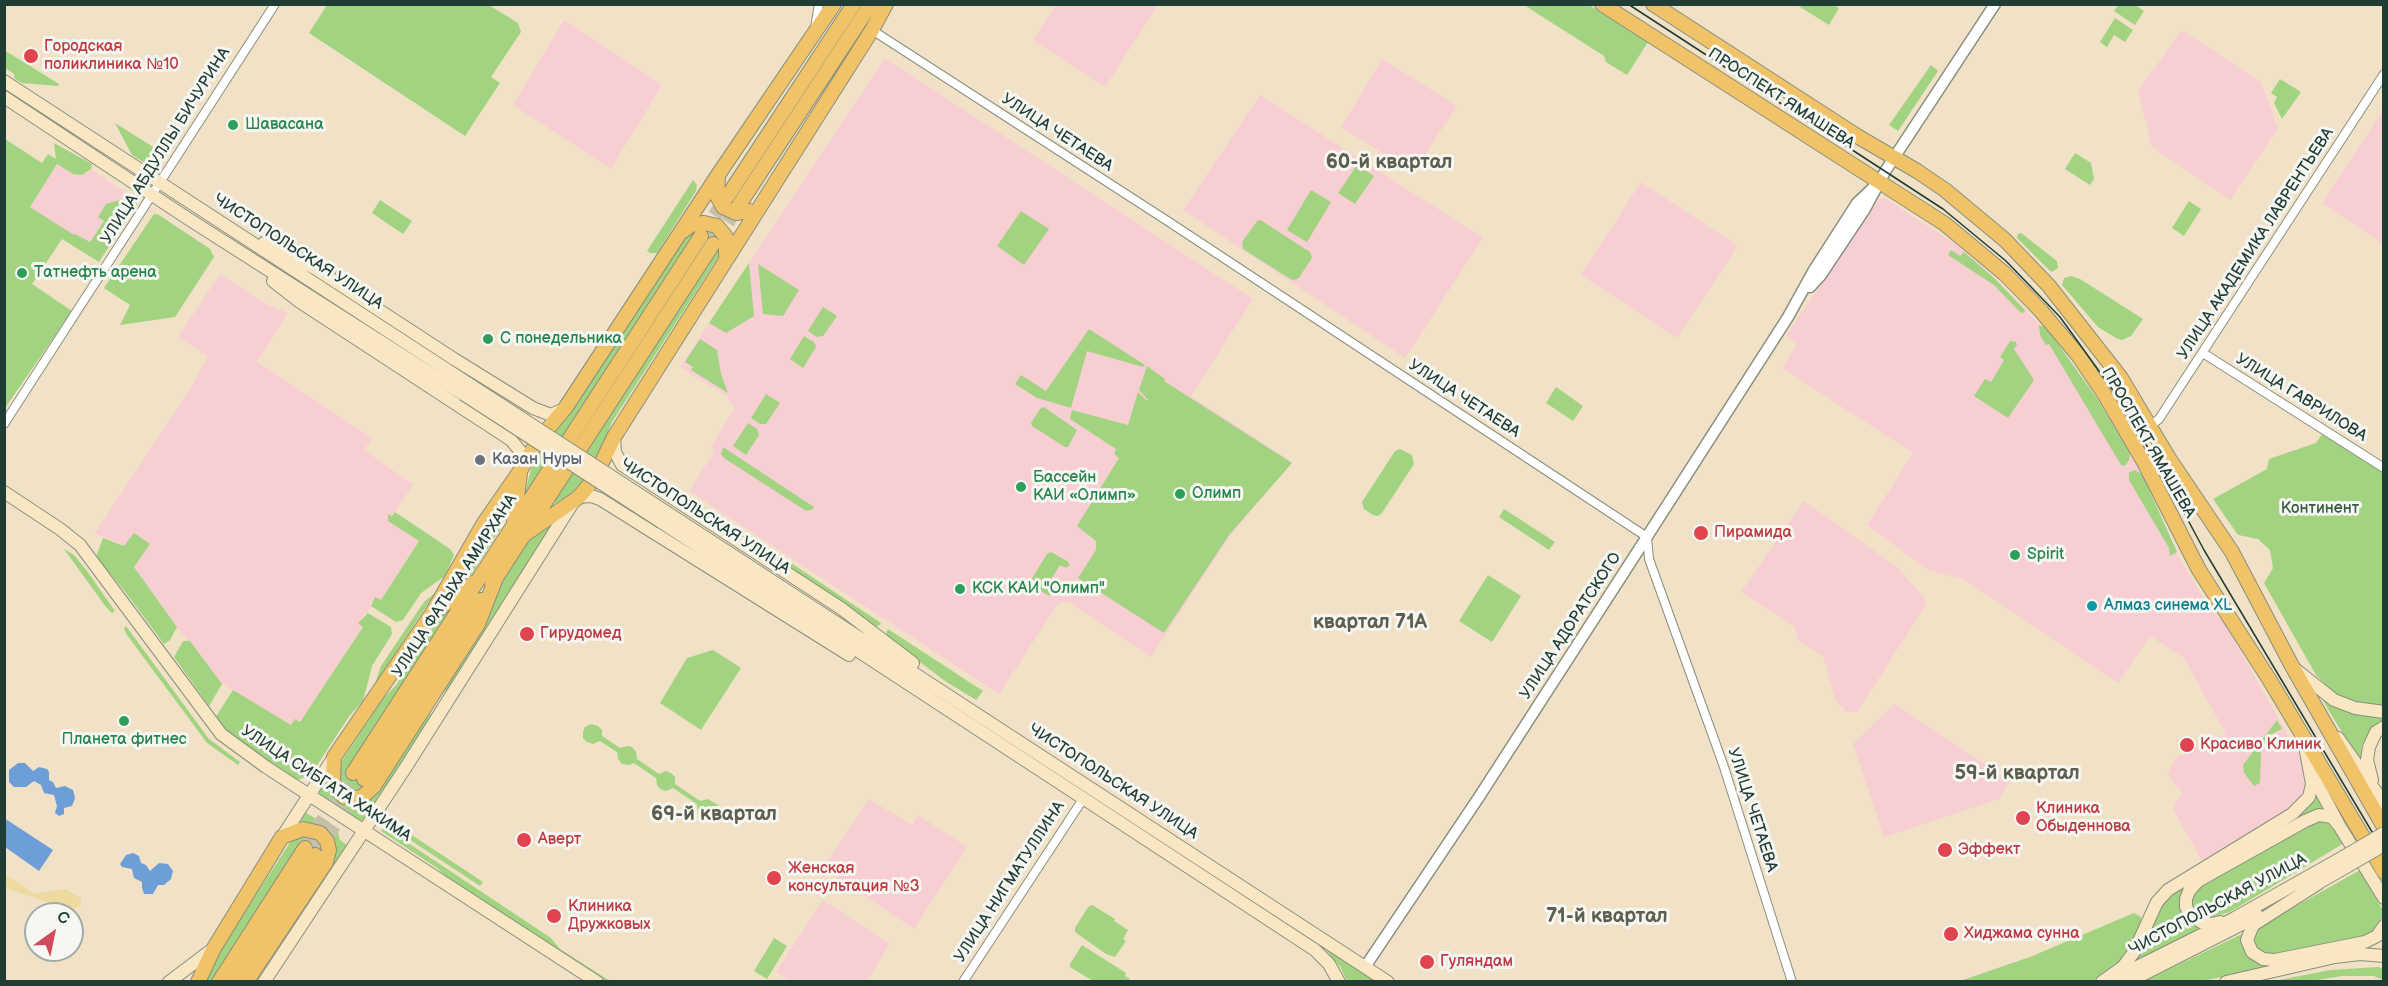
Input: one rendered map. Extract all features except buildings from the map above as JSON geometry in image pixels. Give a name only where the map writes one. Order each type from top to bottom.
[{"type":"main road","points":[[198,981],[213,948],[282,837],[431,615],[484,523],[542,435],[566,407],[718,175],[834,4]]},
{"type":"main road","points":[[854,4],[733,201],[871,4]]},
{"type":"main road","points":[[264,981],[363,833],[577,498],[599,470],[614,437],[872,30],[886,4]]},
{"type":"main road","name":"ПРОСПЕКТ ЯМАШЕВА","points":[[1602,4],[1968,241],[2041,311],[2078,355],[2103,392],[2144,462],[2199,570],[2384,872]]},
{"type":"main road","name":"ПРОСПЕКТ ЯМАШЕВА","points":[[1653,4],[1857,136],[1917,171],[1961,203],[2005,240],[2049,286],[2121,378],[2232,552],[2317,712],[2384,827]]},
{"type":"main road","name":"ЧИСТОПОЛЬСКАЯ УЛИЦА","points":[[4,81],[230,227],[466,389],[664,518],[898,677],[1315,950],[1329,964],[1339,981]]},
{"type":"main road","name":"ЧИСТОПОЛЬСКАЯ УЛИЦА","points":[[4,97],[238,251],[466,389]]},
{"type":"main road","points":[[718,175],[717,196],[723,207],[728,210],[747,212],[761,202]]},
{"type":"main road","points":[[681,232],[696,224],[717,226],[726,237],[728,249],[725,261]]},
{"type":"main road","points":[[230,227],[316,269],[501,389],[548,415],[566,407]]},
{"type":"main road","name":"УЛИЦА ФАТЫХА АМИРХАНА","points":[[519,532],[701,236]]},
{"type":"main road","name":"УЛИЦА ФАТЫХА АМИРХАНА","points":[[359,776],[489,577],[713,244]]},
{"type":"main road","points":[[238,251],[300,302],[511,440],[521,452],[523,466],[519,532]]},
{"type":"main road","points":[[482,421],[490,423],[504,416],[507,398],[501,389]]},
{"type":"main road","points":[[614,437],[618,462],[842,609],[915,664],[950,695]]},
{"type":"main road","points":[[627,517],[624,501],[628,491],[635,484],[647,483]]},
{"type":"main road","name":"УЛИЦА СИБГАТА ХАКИМА","points":[[4,492],[80,545],[221,734],[307,797],[597,981]]},
{"type":"main road","points":[[519,532],[577,498],[595,497],[877,672],[898,677]]},
{"type":"main road","name":"УЛИЦА СИБГАТА ХАКИМА","points":[[4,500],[75,550],[216,740],[248,764],[307,797]]},
{"type":"main road","name":"ЧИСТОПОЛЬСКАЯ УЛИЦА","points":[[664,518],[950,695],[1388,981]]},
{"type":"main road","points":[[431,615],[489,577]]},
{"type":"main road","points":[[334,757],[332,770],[335,787],[344,797],[361,798],[374,786],[478,624],[489,577]]},
{"type":"main road","points":[[2292,666],[2334,700],[2355,708],[2384,712]]},
{"type":"main road","points":[[426,706],[450,698]]},
{"type":"main road","points":[[2317,712],[2349,752],[2384,803]]},
{"type":"main road","points":[[2374,790],[2367,760],[2369,747],[2376,732],[2384,727]]},
{"type":"main road","points":[[2102,981],[2123,967],[2134,952],[2157,902],[2168,890],[2292,814],[2309,797],[2312,784],[2311,773],[2303,737]]},
{"type":"main road","points":[[2311,773],[2382,899]]},
{"type":"main road","points":[[2233,919],[2211,924],[2196,920],[2186,907],[2186,899],[2198,881],[2319,815],[2332,817],[2340,827]]},
{"type":"main road","points":[[246,981],[326,862],[329,850],[323,836],[311,829],[296,831],[282,837]]},
{"type":"main road","name":"УЛИЦА СИБГАТА ХАКИМА","points":[[363,833],[583,981]]},
{"type":"main road","points":[[2346,862],[2384,833]]},
{"type":"main road","points":[[2346,862],[2384,845]]},
{"type":"main road","points":[[219,981],[310,852],[233,981]]},
{"type":"main road","name":"ЧИСТОПОЛЬСКАЯ УЛИЦА","points":[[2108,981],[2346,862]]},
{"type":"main road","name":"ЧИСТОПОЛЬСКАЯ УЛИЦА","points":[[2128,981],[2186,954],[2319,883],[2346,862]]},
{"type":"main road","points":[[2319,883],[2253,925],[2247,940],[2252,952],[2263,959],[2275,960],[2354,945],[2378,936],[2384,926]]},
{"type":"main road","points":[[280,956],[281,928]]},
{"type":"main road","points":[[169,981],[213,948]]},
{"type":"main road","points":[[2226,981],[2335,957],[2360,954],[2384,956]]},
{"type":"street","name":"УЛИЦА АБДУЛЛЫ БИЧУРИНА","points":[[4,424],[275,4]]},
{"type":"street","points":[[814,35],[819,4]]},
{"type":"street","name":"УЛИЦА АДОРАТСКОГО","points":[[1365,967],[1479,797],[1647,537],[1800,299],[1814,270],[1857,203],[1879,182],[1995,4]]},
{"type":"street","name":"УЛИЦА ЧЕТАЕВА","points":[[872,30],[1166,220],[1647,537],[1648,559],[1723,764],[1792,981]]},
{"type":"street","name":"УЛИЦА АКАДЕМИКА ЛАВРЕНТЬЕВА","points":[[2150,426],[2159,419],[2203,353],[2384,74]]},
{"type":"street","name":"УЛИЦА ГАВРИЛОВА","points":[[2203,353],[2384,468]]},
{"type":"street","name":"УЛИЦА НИГМАТУЛЛИНА","points":[[963,981],[1083,799]]},
{"type":"shaded area","points":[[1056,5],[1158,5],[1105,87],[1033,40]]},
{"type":"shaded area","points":[[564,20],[662,85],[611,169],[513,105]]},
{"type":"shaded area","points":[[2182,30],[2261,82],[2278,128],[2230,200],[2152,147],[2138,91]]},
{"type":"shaded area","points":[[885,58],[1253,299],[1191,396],[1292,462],[1230,536],[1151,657],[1069,602],[1058,604],[999,694],[689,491],[715,451],[711,446],[734,409],[727,396],[680,367]]},
{"type":"shaded area","points":[[1382,59],[1457,106],[1413,173],[1341,127]]},
{"type":"shaded area","points":[[1260,95],[1483,238],[1405,358],[1183,210]]},
{"type":"shaded area","points":[[2383,110],[2383,244],[2322,203]]},
{"type":"shaded area","points":[[57,164],[73,174],[87,173],[91,169],[120,189],[124,189],[125,198],[106,204],[98,216],[104,220],[90,242],[74,236],[30,207]]},
{"type":"shaded area","points":[[1641,182],[1738,246],[1677,338],[1581,275]]},
{"type":"shaded area","points":[[1885,198],[1958,246],[1996,279],[2050,335],[2096,397],[2140,472],[2177,554],[2207,604],[2224,623],[2303,761],[2310,781],[2300,804],[2203,863],[2173,809],[2182,793],[2167,774],[2177,757],[2226,734],[2184,658],[2150,636],[2118,683],[1965,580],[1928,570],[1867,525],[1913,453],[1782,368],[1797,344],[1786,335],[1880,199]]},
{"type":"shaded area","points":[[220,274],[266,304],[288,313],[257,362],[372,438],[364,450],[414,483],[392,516],[388,514],[388,520],[419,540],[381,600],[375,597],[371,603],[368,613],[359,623],[363,626],[300,722],[295,720],[291,725],[222,684],[177,627],[134,567],[150,544],[124,546],[95,533],[192,386],[208,356],[178,337]]},
{"type":"shaded area","points":[[1804,501],[1898,568],[1925,599],[1926,605],[1857,712],[1847,712],[1835,700],[1823,656],[1798,641],[1794,626],[1741,592]]},
{"type":"shaded area","points":[[1894,704],[2010,781],[1999,799],[1884,837],[1853,744]]},
{"type":"shaded area","points":[[869,799],[912,825],[918,815],[967,847],[914,929],[829,872],[827,862]]},
{"type":"shaded area","points":[[823,900],[890,944],[867,981],[790,981],[776,972]]},
{"type":"green space","points":[[2119,4],[2135,5],[2144,11],[2135,25],[2114,11]]},
{"type":"green space","points":[[327,5],[489,5],[518,23],[521,32],[491,77],[500,83],[465,136],[309,33]]},
{"type":"green space","points":[[1524,5],[1589,5],[1648,42],[1627,75],[1606,62],[1604,56]]},
{"type":"green space","points":[[1797,5],[1833,5],[1839,8],[1829,25]]},
{"type":"green space","points":[[2115,18],[2133,30],[2125,42],[2114,35],[2107,47],[2100,42]]},
{"type":"green space","points":[[4,50],[59,84],[58,86],[22,83],[15,79],[14,74],[5,68]]},
{"type":"green space","points":[[1931,65],[1938,71],[1898,131],[1889,125]]},
{"type":"green space","points":[[2280,79],[2301,92],[2282,119],[2274,103],[2277,97],[2271,93]]},
{"type":"green space","points":[[115,123],[158,150],[148,165],[132,155]]},
{"type":"green space","name":"Татнефть арена","points":[[5,139],[42,163],[48,154],[56,159],[54,143],[92,164],[91,169],[82,175],[73,174],[57,164],[30,207],[74,235],[90,242],[104,221],[98,217],[106,204],[134,196],[138,200],[135,210],[132,211],[99,262],[62,239],[32,284],[72,311],[5,408]]},
{"type":"green space","points":[[2075,153],[2091,163],[2094,179],[2090,185],[2065,169]]},
{"type":"green space","points":[[1357,165],[1374,176],[1355,204],[1338,193]]},
{"type":"green space","points":[[693,180],[697,185],[696,191],[657,253],[650,253],[647,251]]},
{"type":"green space","points":[[1311,190],[1331,202],[1307,242],[1287,230]]},
{"type":"green space","points":[[380,200],[412,221],[403,234],[372,213]]},
{"type":"green space","points":[[2189,201],[2201,209],[2184,236],[2172,228]]},
{"type":"green space","points":[[235,203],[346,277],[342,278],[233,216],[230,209]]},
{"type":"green space","points":[[1021,211],[1049,229],[1024,265],[997,246]]},
{"type":"green space","points":[[154,214],[159,215],[210,249],[214,257],[175,317],[120,325],[130,305],[104,288]]},
{"type":"green space","points":[[1258,220],[1310,252],[1312,258],[1298,279],[1292,280],[1243,249],[1242,242]]},
{"type":"green space","points":[[705,226],[720,237],[719,256],[612,422],[600,451],[582,484],[566,497],[543,510],[718,242],[698,230],[523,500],[535,454],[580,398],[685,233]]},
{"type":"green space","points":[[2021,233],[2057,261],[2058,268],[2052,272],[2049,270],[2017,238]]},
{"type":"green space","points":[[1951,250],[1960,256],[1964,252],[1993,277],[2025,310],[2024,313],[2020,312],[1994,285],[1948,255]]},
{"type":"green space","points":[[749,263],[754,316],[726,333],[709,323]]},
{"type":"green space","points":[[758,264],[799,290],[783,316],[763,314]]},
{"type":"green space","points":[[2071,276],[2080,279],[2143,319],[2131,336],[2122,340],[2098,327],[2062,285],[2064,278]]},
{"type":"green space","points":[[823,307],[837,316],[823,336],[817,337],[808,331]]},
{"type":"green space","points":[[2039,325],[2044,327],[2056,341],[2096,397],[2130,453],[2125,466],[2121,465],[2049,344],[2046,345],[2040,335]]},
{"type":"green space","points":[[1089,329],[1145,365],[1143,367],[1087,351],[1071,408],[1037,398],[1015,384],[1021,375],[1046,391]]},
{"type":"green space","points":[[804,336],[814,342],[816,347],[803,368],[790,359]]},
{"type":"green space","points":[[700,339],[717,350],[721,374],[728,393],[691,370],[693,367],[685,362]]},
{"type":"green space","points":[[2010,341],[2016,342],[2014,349],[2034,380],[2008,418],[1974,396],[1985,379],[1991,382],[2004,360],[2000,357]]},
{"type":"green space","name":"Олимп","points":[[1147,366],[1165,379],[1164,381],[1292,463],[1229,535],[1164,633],[1078,578],[1096,550],[1096,541],[1077,526],[1119,458],[1114,454],[1116,449],[1070,419],[1072,410],[1128,425],[1125,435],[1138,392],[1148,400],[1139,390]]},
{"type":"green space","points":[[1556,387],[1583,406],[1573,421],[1546,403]]},
{"type":"green space","points":[[766,394],[780,403],[766,424],[760,424],[751,418]]},
{"type":"green space","points":[[1044,407],[1077,430],[1068,447],[1032,426],[1031,423],[1040,409]]},
{"type":"green space","points":[[748,423],[757,429],[759,435],[746,455],[733,446]]},
{"type":"green space","name":"Континент","points":[[2323,433],[2383,472],[2383,705],[2360,705],[2335,694],[2316,675],[2264,583],[2273,568],[2270,550],[2258,539],[2238,535],[2213,499],[2267,469],[2269,459],[2316,443]]},
{"type":"green space","points":[[723,447],[814,507],[813,509],[806,511],[724,458],[721,454]]},
{"type":"green space","points":[[1400,449],[1412,455],[1414,464],[1382,513],[1378,516],[1373,515],[1364,509],[1362,502],[1395,451]]},
{"type":"green space","points":[[2134,470],[2142,474],[2177,552],[2170,556],[2169,548],[2129,480],[2129,473]]},
{"type":"green space","points":[[513,491],[501,528],[472,574],[448,595]]},
{"type":"green space","points":[[1504,509],[1555,542],[1549,550],[1499,517]]},
{"type":"green space","points":[[395,512],[450,549],[454,555],[445,576],[421,593],[403,620],[396,622],[371,606],[375,597],[381,600],[419,541],[388,521],[388,514],[392,516]]},
{"type":"green space","points":[[559,515],[451,687],[440,695],[498,589],[527,543]]},
{"type":"green space","points":[[134,533],[150,544],[134,567],[177,627],[170,640],[164,644],[96,557],[103,538],[124,546]]},
{"type":"green space","points":[[64,549],[74,555],[115,611],[112,613],[106,607]]},
{"type":"green space","points":[[1051,552],[1070,565],[1066,568],[1060,565],[1048,584],[1053,590],[1049,596],[1029,583],[1047,554]]},
{"type":"green space","points":[[788,561],[881,623],[880,625],[875,627],[790,568]]},
{"type":"green space","points":[[1488,575],[1521,596],[1492,642],[1459,621]]},
{"type":"green space","points":[[435,593],[375,684],[381,666],[424,602]]},
{"type":"green space","points":[[459,601],[368,786],[361,790],[351,789],[341,780],[339,773],[341,762],[383,699],[396,685],[438,619]]},
{"type":"green space","points":[[368,613],[391,627],[392,634],[372,666],[363,701],[350,715],[310,776],[293,781],[219,726],[215,718],[233,690],[291,725],[295,719],[300,722],[363,627],[358,623]]},
{"type":"green space","points":[[126,626],[209,739],[240,762],[238,765],[207,743],[127,635],[124,629]]},
{"type":"green space","points":[[888,629],[983,691],[976,700],[945,681],[888,638],[886,633]]},
{"type":"green space","points":[[183,641],[190,641],[222,684],[209,706],[174,657]]},
{"type":"green space","points":[[713,650],[741,668],[701,730],[660,703],[687,658]]},
{"type":"green space","points":[[2316,689],[2383,714],[2383,723],[2373,730],[2362,744],[2361,764]]},
{"type":"green space","points":[[437,709],[363,820],[359,821],[320,795],[319,790],[327,778],[355,803],[423,720]]},
{"type":"green space","points":[[2277,720],[2282,729],[2270,735],[2265,741],[2261,752],[2260,783],[2254,786],[2244,773],[2243,765]]},
{"type":"green space","points":[[591,724],[598,726],[602,730],[602,736],[620,748],[632,747],[637,759],[659,774],[666,771],[671,773],[675,777],[675,784],[700,801],[708,799],[718,805],[722,811],[721,818],[715,823],[707,821],[698,815],[697,804],[673,788],[666,791],[660,789],[656,778],[634,763],[622,764],[617,752],[600,741],[593,744],[587,742],[583,738],[583,732],[585,727]]},
{"type":"green space","points":[[2317,790],[2329,810],[2316,809],[2297,818],[2191,880],[2182,895],[2182,910],[2186,917],[2204,928],[2135,962],[2165,899],[2174,889],[2295,816],[2308,804]]},
{"type":"green space","points":[[305,812],[338,833],[340,840],[348,846],[287,940],[290,925],[334,847],[334,840],[325,829],[319,825],[299,820]]},
{"type":"green space","points":[[2317,819],[2331,822],[2344,843],[2230,912],[2206,919],[2191,909],[2190,899],[2200,883]]},
{"type":"green space","points":[[389,820],[483,882],[480,886],[386,824]]},
{"type":"green space","points":[[384,827],[551,938],[560,949],[610,981],[605,981],[453,883],[437,868],[381,831]]},
{"type":"green space","points":[[301,835],[318,839],[322,845],[324,857],[299,845],[212,981],[204,982],[212,962],[291,841]]},
{"type":"green space","points":[[2360,870],[2382,909],[2377,932],[2365,938],[2273,954],[2262,953],[2255,947],[2252,940],[2257,928]]},
{"type":"green space","points":[[1092,905],[1128,930],[1123,939],[1126,941],[1115,957],[1106,954],[1075,932],[1075,928],[1088,907]]},
{"type":"green space","points":[[2134,913],[2141,917],[2142,924],[2131,951],[2110,973],[2092,981],[1957,982],[2030,957]]},
{"type":"green space","points":[[2244,933],[2246,947],[2283,964],[2202,981],[2142,982]]},
{"type":"green space","points":[[774,938],[787,946],[767,979],[754,971]]},
{"type":"green space","points":[[1321,944],[1378,981],[1347,981],[1341,968]]},
{"type":"green space","points":[[1082,945],[1126,973],[1125,976],[1130,979],[1129,981],[1093,981],[1070,967]]},
{"type":"green space","points":[[2379,967],[2383,969],[2383,980],[2374,976],[2342,976],[2312,981],[2274,981],[2330,970]]},
{"type":"sand","points":[[5,874],[35,894],[65,889],[81,898],[81,902],[48,902],[5,888]]},
{"type":"water","points":[[18,763],[25,763],[33,771],[39,767],[47,769],[49,780],[56,788],[65,786],[73,790],[75,798],[72,806],[64,808],[64,814],[59,816],[55,813],[57,806],[54,795],[44,793],[41,785],[34,781],[26,787],[14,787],[9,782],[9,770]]},
{"type":"water","points":[[4,818],[53,850],[39,871],[5,847]]},
{"type":"water","points":[[133,853],[139,856],[141,863],[146,865],[150,871],[159,863],[168,864],[173,871],[171,879],[164,885],[158,885],[153,894],[144,894],[142,882],[134,878],[132,869],[122,867],[120,864],[126,855]]},
{"type":"tunnel","points":[[703,233],[727,197]]},
{"type":"tunnel","points":[[716,240],[739,205]]},
{"type":"tunnel","points":[[305,848],[353,773]]},
{"type":"tunnel","points":[[315,855],[364,779]]},
{"type":"tram line","points":[[1628,4],[1943,209],[2006,261],[2060,317],[2112,389],[2158,464],[2204,550],[2384,852]]},
{"type":"place","name":"Городская поликлиника №10","points":[[31,56]]},
{"type":"place","name":"Шавасана","points":[[233,125]]},
{"type":"place","name":"Татнефть арена","points":[[22,273]]},
{"type":"place","name":"С понедельника","points":[[488,339]]},
{"type":"place","name":"Казан Нуры","points":[[480,460]]},
{"type":"place","name":"Бассейн КАИ «Олимп»","points":[[1021,487]]},
{"type":"place","name":"Олимп","points":[[1180,494]]},
{"type":"place","name":"Пирамида","points":[[1701,533]]},
{"type":"place","name":"Spirit","points":[[2015,555]]},
{"type":"place","name":"КСК КАИ \"Олимп\"","points":[[960,589]]},
{"type":"place","name":"Алмаз синема XL","points":[[2092,606]]},
{"type":"place","name":"Гирудомед","points":[[527,634]]},
{"type":"place","name":"Планета фитнес","points":[[124,721]]},
{"type":"place","name":"Красиво Клиник","points":[[2187,745]]},
{"type":"place","name":"Клиника Обыденнова","points":[[2023,818]]},
{"type":"place","name":"Аверт","points":[[524,840]]},
{"type":"place","name":"Эффект","points":[[1945,850]]},
{"type":"place","name":"Женская консультация №3","points":[[774,878]]},
{"type":"place","name":"Клиника Дружковых","points":[[554,916]]},
{"type":"place","name":"Хиджама сунна","points":[[1951,934]]},
{"type":"place","name":"Гуляндам","points":[[1427,962]]},
{"type":"district","name":"60-й квартал","points":[[1389,163]]},
{"type":"district","name":"квартал 71А","points":[[1370,623]]},
{"type":"district","name":"59-й квартал","points":[[2017,774]]},
{"type":"district","name":"69-й квартал","points":[[714,815]]},
{"type":"district","name":"71-й квартал","points":[[1607,917]]}]
